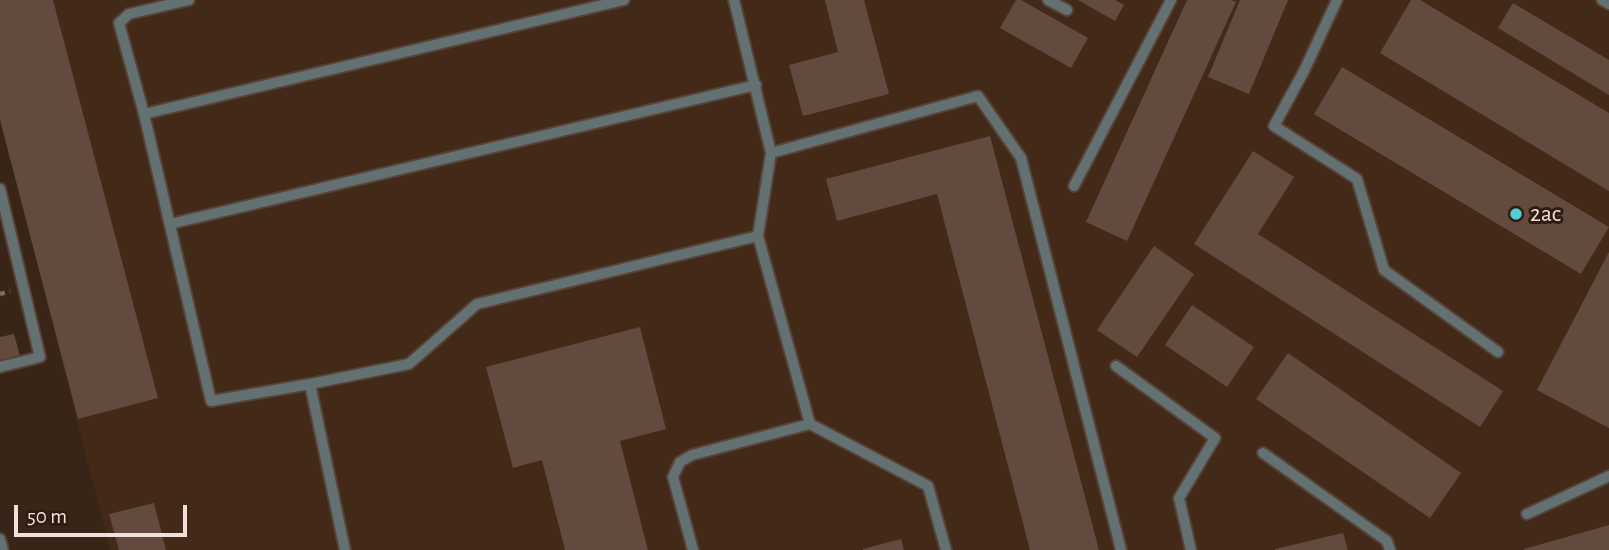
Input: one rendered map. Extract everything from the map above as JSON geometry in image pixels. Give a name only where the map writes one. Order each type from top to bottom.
[{"type":"lane","points":[[189,0],[129,14],[119,23],[144,114],[211,401],[409,364],[477,304],[758,236]]},
{"type":"lane","points":[[144,114],[624,0]]},
{"type":"lane","points":[[734,0],[771,153],[758,236],[810,424]]},
{"type":"lane","points":[[1048,0],[1067,10]]},
{"type":"lane","points":[[1073,186],[1171,0]]},
{"type":"lane","points":[[1337,0],[1304,71],[1274,126],[1357,179],[1384,270],[1498,352]]},
{"type":"lane","points":[[1602,0],[1609,4]]},
{"type":"lane","points":[[170,224],[756,85]]},
{"type":"lane","points":[[771,153],[978,96],[1021,158],[1121,550]]},
{"type":"lane","points":[[0,189],[40,358],[0,368]]},
{"type":"lane","points":[[1116,366],[1215,438],[1178,498],[1191,550]]},
{"type":"lane","points":[[310,384],[345,550]]},
{"type":"lane","points":[[693,550],[673,477],[680,462],[692,455],[810,424],[928,486],[946,550]]},
{"type":"lane","points":[[1263,453],[1387,541],[1390,550]]},
{"type":"lane","points":[[1527,514],[1609,476]]},
{"type":"lane","points":[[0,539],[3,550]]},
{"type":"shaded area","points":[[0,0],[1609,0],[1609,550],[110,550],[0,118]]},
{"type":"building","points":[[0,0],[53,0],[158,398],[78,419],[0,120]]},
{"type":"building","points":[[825,0],[864,0],[889,94],[803,116],[789,65],[838,52]]},
{"type":"building","points":[[1016,0],[1021,0],[1088,38],[1071,68],[1000,28]]},
{"type":"building","points":[[1078,0],[1115,0],[1124,5],[1115,21]]},
{"type":"building","points":[[1187,0],[1236,2],[1127,241],[1086,222]]},
{"type":"building","points":[[1240,0],[1288,0],[1249,94],[1208,77]]},
{"type":"building","points":[[1411,0],[1420,0],[1609,113],[1609,191],[1380,53]]},
{"type":"building","points":[[1513,3],[1609,60],[1609,95],[1498,28]]},
{"type":"building","points":[[1342,67],[1609,227],[1581,274],[1314,114]]},
{"type":"building","points":[[990,136],[1099,550],[1030,550],[937,194],[837,221],[826,179]]},
{"type":"building","points":[[1253,151],[1294,177],[1258,234],[1503,391],[1480,427],[1194,244]]},
{"type":"building","points":[[1154,246],[1194,274],[1137,357],[1097,330]]},
{"type":"building","points":[[1609,252],[1609,428],[1537,390]]},
{"type":"building","points":[[1192,305],[1254,347],[1227,387],[1165,345]]},
{"type":"building","points":[[640,327],[666,429],[620,441],[648,550],[565,550],[542,460],[513,468],[486,367]]},
{"type":"building","points":[[14,334],[20,356],[0,361],[0,337]]},
{"type":"building","points":[[1288,353],[1461,473],[1430,518],[1256,399]]},
{"type":"building","points":[[154,503],[166,550],[119,550],[109,514]]},
{"type":"building","points":[[1609,525],[1609,550],[1524,550],[1524,549]]},
{"type":"building","points":[[1343,533],[1348,550],[1275,550],[1275,549]]},
{"type":"building","points":[[901,539],[904,550],[863,550],[863,549]]},
{"type":"place","name":"2ас","points":[[1516,214]]}]
